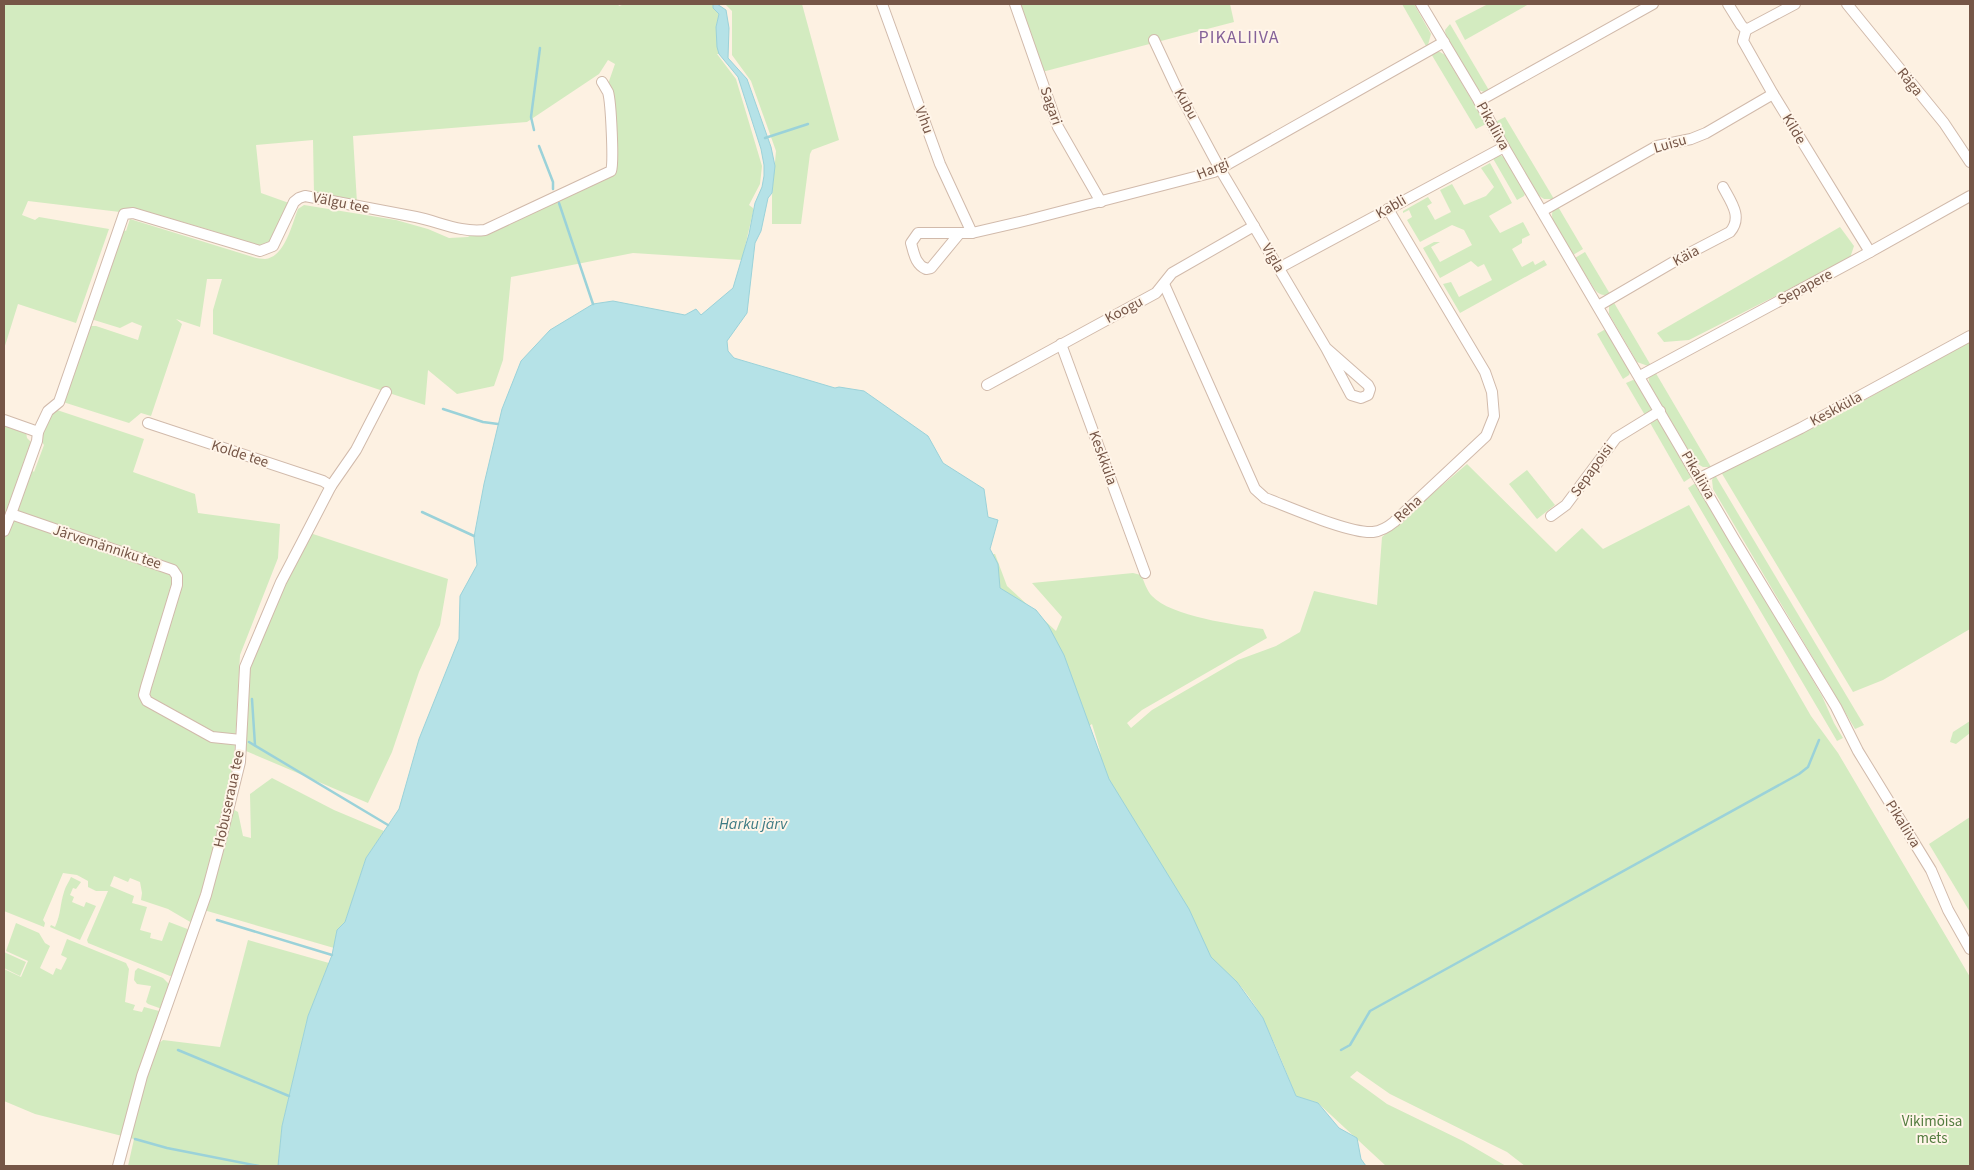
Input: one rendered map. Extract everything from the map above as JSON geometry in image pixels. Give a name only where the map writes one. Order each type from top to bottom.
[{"type":"street","name":"Vihu","points":[[882,4],[940,164],[972,233]]},
{"type":"street","name":"Sagari","points":[[1015,4],[1058,128],[1101,202]]},
{"type":"street","name":"Pikaliiva","points":[[1422,4],[1734,539],[1836,707],[1854,743],[1931,870],[1948,910],[1970,949]]},
{"type":"street","points":[[1479,101],[1653,4]]},
{"type":"street","name":"Kilde","points":[[1728,4],[1746,30],[1743,41],[1773,94],[1870,252]]},
{"type":"street","points":[[1746,30],[1795,4]]},
{"type":"street","name":"Räga","points":[[1847,4],[1948,129],[1970,162]]},
{"type":"street","name":"Kubu","points":[[1154,40],[1176,87],[1220,168]]},
{"type":"street","name":"Hargi","points":[[959,234],[931,268],[921,267],[916,260],[912,243],[918,232],[972,233],[1101,202],[1220,168],[1444,42]]},
{"type":"street","name":"Välgu tee","points":[[38,432],[48,411],[59,402],[124,214],[133,213],[260,251],[273,246],[294,202],[305,196],[419,218],[449,227],[476,231],[485,230],[611,171],[612,150],[608,93],[602,82]]},
{"type":"street","name":"Luisu","points":[[1542,211],[1656,146],[1691,139],[1706,133],[1773,94]]},
{"type":"street","name":"Kabli","points":[[1279,268],[1504,147]]},
{"type":"street","name":"Vigla","points":[[1220,168],[1326,348],[1351,395],[1361,398],[1368,395],[1370,389],[1368,384],[1326,348]]},
{"type":"street","name":"Käia","points":[[1598,306],[1682,257],[1730,232],[1735,226],[1737,218],[1723,187]]},
{"type":"street","name":"Sepapere","points":[[1640,376],[1970,196]]},
{"type":"street","name":"Reha","points":[[1164,284],[1255,489],[1265,498],[1350,528],[1372,532],[1383,530],[1394,522],[1486,436],[1494,416],[1492,392],[1485,372],[1388,208]]},
{"type":"street","name":"Koogu","points":[[987,384],[1156,293],[1172,273],[1254,226]]},
{"type":"street","name":"Keskküla","points":[[1700,478],[1801,428],[1970,336]]},
{"type":"street","name":"Keskküla","points":[[1061,344],[1145,573]]},
{"type":"street","name":"Hobuseraua tee","points":[[118,1166],[142,1076],[206,895],[240,762],[245,667],[281,582],[331,486],[356,450],[386,392]]},
{"type":"street","name":"Sepapoisi","points":[[1551,516],[1566,505],[1616,438],[1660,411]]},
{"type":"street","points":[[4,420],[38,432],[37,441],[4,531]]},
{"type":"street","name":"Kolde tee","points":[[148,423],[323,481],[331,486]]},
{"type":"street","name":"Järvemänniku tee","points":[[11,514],[173,570],[177,576],[177,585],[146,687],[144,695],[146,701],[212,737],[241,740]]},
{"type":"green space","points":[[4,4],[618,4],[619,6],[625,4],[713,4],[714,9],[719,14],[716,27],[719,54],[717,54],[736,79],[762,166],[760,184],[749,205],[753,208],[753,212],[742,260],[633,253],[511,277],[503,360],[494,386],[457,394],[428,370],[425,405],[213,334],[213,310],[222,279],[207,279],[200,327],[176,319],[182,324],[151,416],[141,413],[129,423],[63,402],[88,329],[91,326],[138,340],[142,326],[132,322],[120,328],[94,320],[93,316],[121,229],[126,231],[130,219],[263,259],[272,257],[283,246],[298,209],[304,205],[396,220],[428,229],[449,238],[468,237],[471,234],[608,176],[608,84],[615,64],[608,60],[599,74],[527,122],[353,136],[357,203],[314,194],[313,140],[256,145],[261,193],[289,203],[270,243],[263,247],[133,208],[125,208],[120,212],[28,201],[22,215],[35,220],[39,217],[109,229],[76,323],[18,304],[4,349]]},
{"type":"green space","points":[[725,4],[802,4],[839,140],[812,150],[810,154],[801,224],[772,224],[772,196],[776,151],[751,81],[732,55],[732,11]]},
{"type":"green space","points":[[1018,4],[1230,4],[1234,22],[1042,72]]},
{"type":"green space","points":[[1402,4],[1414,4],[1431,34],[1428,45],[1426,46]]},
{"type":"green space","points":[[1488,4],[1529,4],[1465,40],[1455,21]]},
{"type":"green space","points":[[1450,24],[1490,92],[1476,89],[1446,37],[1445,30]]},
{"type":"green space","points":[[1435,51],[1445,55],[1486,124],[1476,129],[1430,52]]},
{"type":"green space","points":[[1505,117],[1554,199],[1544,199],[1538,195],[1495,122]]},
{"type":"green space","points":[[1497,154],[1510,164],[1526,191],[1524,196],[1517,200],[1491,155]]},
{"type":"green space","points":[[1490,163],[1512,203],[1489,216],[1500,233],[1523,222],[1530,235],[1522,239],[1522,243],[1512,249],[1522,267],[1533,261],[1535,265],[1544,260],[1547,265],[1460,313],[1443,284],[1451,282],[1459,297],[1492,280],[1484,264],[1478,267],[1471,261],[1440,278],[1423,248],[1434,242],[1440,242],[1431,247],[1440,262],[1472,245],[1464,230],[1452,225],[1420,242],[1407,220],[1412,217],[1409,210],[1403,213],[1403,211],[1428,197],[1432,203],[1427,206],[1435,220],[1451,212],[1440,190],[1452,184],[1464,205],[1486,196],[1494,187],[1481,168]]},
{"type":"green space","points":[[1557,205],[1583,249],[1573,255],[1553,220],[1552,212]]},
{"type":"green space","points":[[1840,227],[1854,246],[1850,258],[1689,340],[1664,342],[1657,333]]},
{"type":"green space","points":[[1585,252],[1610,294],[1602,295],[1595,290],[1575,258]]},
{"type":"green space","points":[[1613,301],[1650,364],[1648,366],[1637,362],[1609,314],[1609,306]]},
{"type":"green space","points":[[1604,330],[1608,331],[1631,370],[1629,375],[1623,379],[1597,334]]},
{"type":"green space","points":[[1970,340],[1970,629],[1883,680],[1853,692],[1721,472],[1835,417]]},
{"type":"green space","points":[[1654,370],[1711,467],[1703,467],[1696,463],[1650,385],[1648,376]]},
{"type":"green space","points":[[1633,380],[1636,381],[1653,410],[1646,417],[1626,383]]},
{"type":"green space","points":[[57,410],[144,439],[133,472],[195,494],[198,513],[280,524],[278,558],[240,655],[234,761],[224,804],[238,812],[243,836],[251,838],[250,794],[272,778],[334,810],[384,831],[366,858],[345,922],[337,930],[334,948],[197,908],[192,923],[168,909],[141,900],[140,882],[130,878],[128,882],[114,876],[110,886],[134,896],[132,903],[147,907],[140,930],[151,933],[150,938],[162,941],[169,922],[190,930],[175,975],[170,976],[88,943],[87,940],[108,891],[96,891],[88,887],[88,881],[77,875],[63,873],[43,920],[45,923],[44,927],[4,911],[4,424],[26,432],[27,438],[32,443],[25,464],[34,472],[44,445],[41,440],[51,412]]},
{"type":"green space","points":[[1659,419],[1693,476],[1684,482],[1649,421]]},
{"type":"green space","name":"Vikimõisa mets","points":[[1467,464],[1556,552],[1582,528],[1603,549],[1689,505],[1811,716],[1838,753],[1970,977],[1970,1166],[1525,1166],[1507,1152],[1390,1094],[1357,1071],[1350,1077],[1387,1104],[1463,1141],[1506,1166],[1386,1166],[1318,1103],[1296,1096],[1269,1032],[1252,1002],[1230,975],[1250,1005],[1148,880],[1090,732],[1101,754],[1092,724],[1082,731],[1006,634],[988,555],[995,554],[1007,586],[1056,631],[1062,617],[1032,583],[1133,573],[1141,575],[1152,596],[1173,609],[1204,618],[1263,629],[1267,638],[1142,710],[1127,723],[1131,728],[1152,710],[1238,660],[1276,646],[1300,632],[1314,591],[1377,605],[1382,537]]},
{"type":"green space","points":[[1527,470],[1555,505],[1537,519],[1509,484]]},
{"type":"green space","points":[[1715,475],[1864,725],[1855,729],[1713,489],[1712,480]]},
{"type":"green space","points":[[1694,484],[1699,485],[1822,696],[1843,738],[1837,741],[1688,488]]},
{"type":"green space","points":[[310,533],[448,579],[440,625],[419,672],[392,752],[368,803],[246,751],[249,668],[283,588]]},
{"type":"green space","points":[[1970,721],[1970,733],[1956,744],[1950,742],[1953,732]]},
{"type":"green space","points":[[1970,817],[1970,912],[1929,844]]},
{"type":"green space","points":[[71,877],[81,882],[76,889],[73,888],[70,895],[74,897],[72,902],[84,907],[86,902],[96,906],[80,940],[50,927],[51,925],[55,927],[65,890]]},
{"type":"green space","points":[[16,923],[39,933],[45,943],[50,946],[40,968],[53,975],[56,968],[61,970],[67,958],[61,955],[67,939],[126,963],[129,969],[125,1002],[135,1005],[133,1010],[142,1012],[144,1007],[159,1011],[148,1052],[163,1040],[220,1047],[248,940],[329,963],[308,1016],[282,1126],[278,1166],[128,1166],[134,1139],[35,1114],[4,1101],[4,969],[21,977],[28,961],[6,951]]},
{"type":"green space","points":[[4,952],[26,962],[20,976],[4,968]]},
{"type":"green space","points":[[138,968],[163,978],[170,985],[162,1009],[146,1002],[151,986],[137,984],[134,980],[135,971]]},
{"type":"water","name":"Harku järv","points":[[713,4],[717,4],[726,10],[729,28],[728,58],[747,79],[771,147],[775,166],[772,193],[768,198],[761,231],[755,243],[747,313],[727,341],[728,351],[734,358],[835,388],[864,391],[928,436],[943,463],[984,489],[988,517],[998,520],[990,549],[998,564],[1000,588],[1036,610],[1048,625],[1064,655],[1109,779],[1189,909],[1211,957],[1237,982],[1263,1018],[1296,1096],[1318,1103],[1339,1128],[1357,1138],[1361,1159],[1366,1166],[278,1166],[282,1126],[308,1016],[332,955],[337,930],[345,922],[366,858],[399,809],[419,739],[459,639],[460,596],[477,565],[474,537],[484,484],[502,409],[521,361],[550,330],[593,304],[613,301],[685,315],[696,309],[701,315],[733,288],[749,234],[755,203],[762,187],[764,165],[761,149],[738,77],[719,54],[716,27],[719,14],[713,8]]},
{"type":"waterway","points":[[534,130],[531,117],[540,48]]},
{"type":"waterway","points":[[765,138],[808,124]]},
{"type":"waterway","points":[[539,146],[553,182],[553,189]]},
{"type":"waterway","points":[[559,203],[593,304]]},
{"type":"waterway","points":[[443,409],[483,422],[498,424]]},
{"type":"waterway","points":[[422,512],[474,536]]},
{"type":"waterway","points":[[252,699],[255,745]]},
{"type":"waterway","points":[[1341,1050],[1350,1045],[1370,1011],[1799,774],[1808,767],[1819,740]]},
{"type":"waterway","points":[[249,742],[388,825]]},
{"type":"waterway","points":[[217,920],[332,955]]},
{"type":"waterway","points":[[178,1050],[289,1096]]},
{"type":"waterway","points":[[135,1139],[167,1148],[259,1166]]},
{"type":"district","name":"PIKALIIVA","points":[[1239,37]]}]
